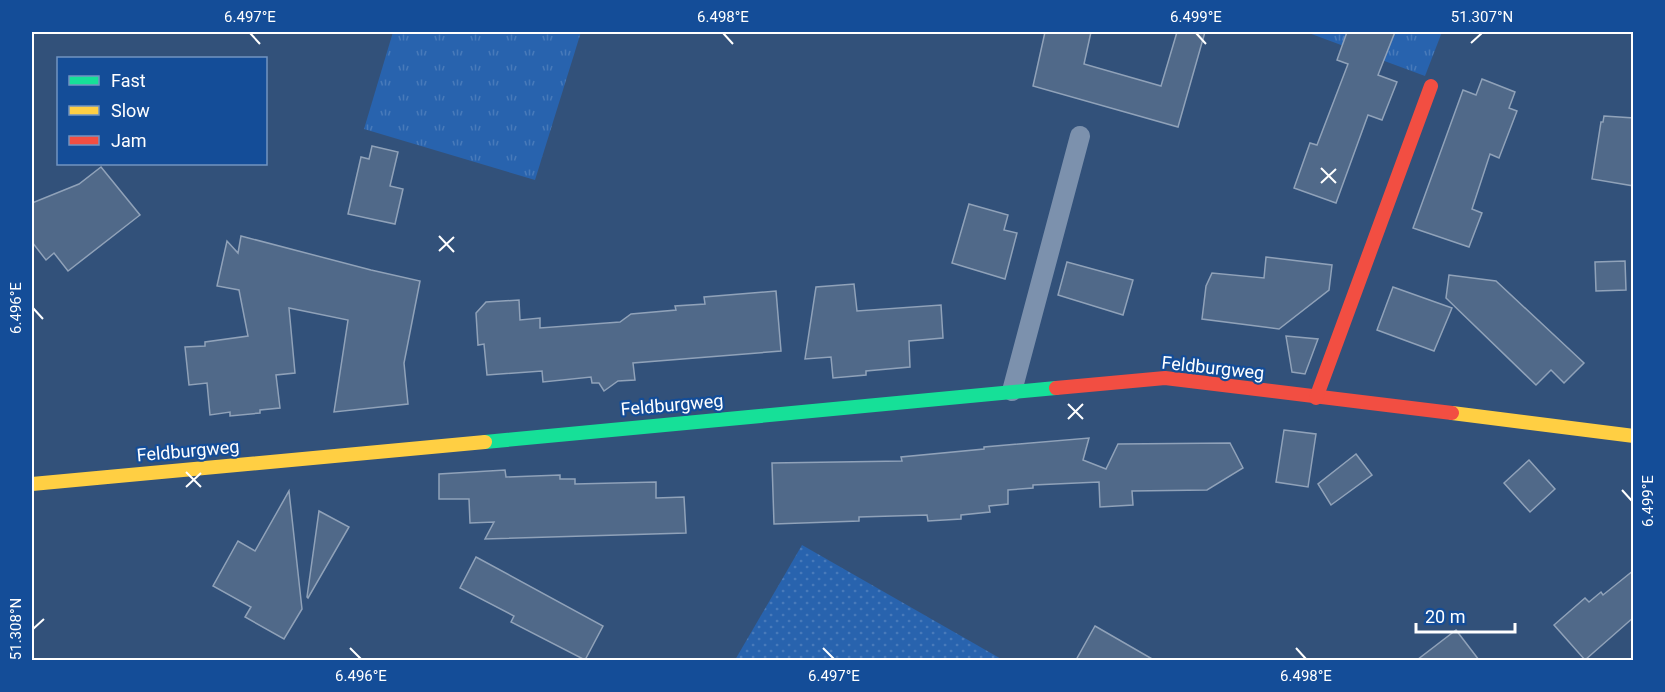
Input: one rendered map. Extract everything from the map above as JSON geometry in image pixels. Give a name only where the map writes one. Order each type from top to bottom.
[{"type":"street","points":[[1316,398],[1431,86]]},
{"type":"street","name":"Feldburgweg","points":[[32,484],[1165,378],[1634,436]]},
{"type":"lane","points":[[1012,391],[1080,136]]},
{"type":"green space","points":[[393,32],[581,32],[535,180],[364,129]]},
{"type":"green space","points":[[1306,32],[1442,32],[1425,76]]},
{"type":"green space","points":[[802,545],[1003,660],[735,660]]},
{"type":"building","points":[[1045,32],[1091,32],[1084,64],[1161,86],[1177,32],[1205,32],[1178,127],[1033,86]]},
{"type":"building","points":[[1347,32],[1395,32],[1378,75],[1397,82],[1382,120],[1368,115],[1336,203],[1294,188],[1310,143],[1317,145],[1348,64],[1337,60]]},
{"type":"building","points":[[1482,79],[1515,92],[1509,108],[1517,111],[1499,158],[1490,154],[1472,209],[1482,213],[1469,247],[1413,228],[1463,90],[1476,95]]},
{"type":"building","points":[[1604,116],[1634,118],[1634,186],[1592,179],[1601,122]]},
{"type":"building","points":[[372,146],[398,152],[390,186],[403,189],[395,224],[348,214],[361,157],[369,159]]},
{"type":"building","points":[[101,167],[140,215],[68,271],[54,253],[46,260],[32,242],[32,203],[79,184]]},
{"type":"building","points":[[969,204],[1008,215],[1004,230],[1017,233],[1005,279],[952,263]]},
{"type":"building","points":[[241,236],[420,281],[404,363],[408,404],[334,412],[348,320],[289,308],[295,373],[276,375],[280,408],[230,416],[230,412],[210,415],[207,383],[189,385],[185,347],[205,346],[205,342],[248,336],[239,290],[217,286],[227,241],[238,253]]},
{"type":"building","points":[[1266,257],[1332,265],[1329,290],[1279,329],[1202,319],[1206,286],[1212,273],[1264,278]]},
{"type":"building","points":[[1625,261],[1626,290],[1596,291],[1595,262]]},
{"type":"building","points":[[1067,262],[1133,280],[1123,315],[1058,295]]},
{"type":"building","points":[[1449,275],[1496,281],[1584,363],[1564,383],[1551,370],[1536,385],[1446,298]]},
{"type":"building","points":[[854,284],[857,311],[941,305],[943,338],[909,341],[910,367],[866,371],[866,375],[833,378],[831,357],[805,359],[816,287]]},
{"type":"building","points":[[1393,287],[1452,308],[1434,351],[1377,330]]},
{"type":"building","points":[[776,291],[781,351],[633,363],[635,380],[618,381],[604,391],[599,383],[592,383],[591,377],[543,382],[542,371],[487,375],[484,344],[478,345],[476,313],[486,302],[519,300],[520,320],[540,318],[540,328],[620,322],[631,314],[676,310],[675,306],[705,304],[704,297]]},
{"type":"building","points":[[1286,336],[1318,339],[1305,374],[1292,372]]},
{"type":"building","points":[[1284,430],[1316,434],[1308,487],[1276,482]]},
{"type":"building","points":[[1089,438],[1083,460],[1106,469],[1118,444],[1230,443],[1243,468],[1207,490],[1132,491],[1133,505],[1100,507],[1099,482],[1033,485],[1033,488],[1008,490],[1008,504],[989,506],[990,512],[961,515],[961,519],[928,521],[927,515],[859,517],[859,521],[774,524],[772,463],[902,461],[901,457]]},
{"type":"building","points":[[1356,454],[1372,475],[1331,505],[1318,484]]},
{"type":"building","points":[[1529,460],[1555,489],[1530,512],[1504,483]]},
{"type":"building","points":[[505,470],[506,477],[560,475],[560,479],[575,479],[575,484],[656,482],[656,498],[684,497],[686,533],[485,539],[494,522],[470,523],[469,499],[439,499],[439,474]]},
{"type":"building","points":[[289,491],[302,609],[284,639],[245,617],[251,607],[213,586],[238,541],[255,551]]},
{"type":"building","points":[[319,511],[349,527],[308,598],[307,597]]},
{"type":"building","points":[[476,557],[603,626],[585,660],[511,622],[514,616],[460,588]]},
{"type":"building","points":[[1634,570],[1634,617],[1585,660],[1554,625],[1585,598],[1589,602],[1601,592],[1603,595]]},
{"type":"building","points":[[1095,626],[1154,660],[1076,660]]},
{"type":"building","points":[[1456,630],[1479,660],[1417,660]]},
{"type":"traffic: fast","points":[[485,442],[1056,388]]},
{"type":"traffic: slow","points":[[1452,413],[1634,436]]},
{"type":"traffic: slow","points":[[32,484],[485,442]]},
{"type":"traffic: jam","points":[[1316,398],[1431,86]]},
{"type":"traffic: jam","points":[[1056,388],[1165,378],[1452,413]]}]
